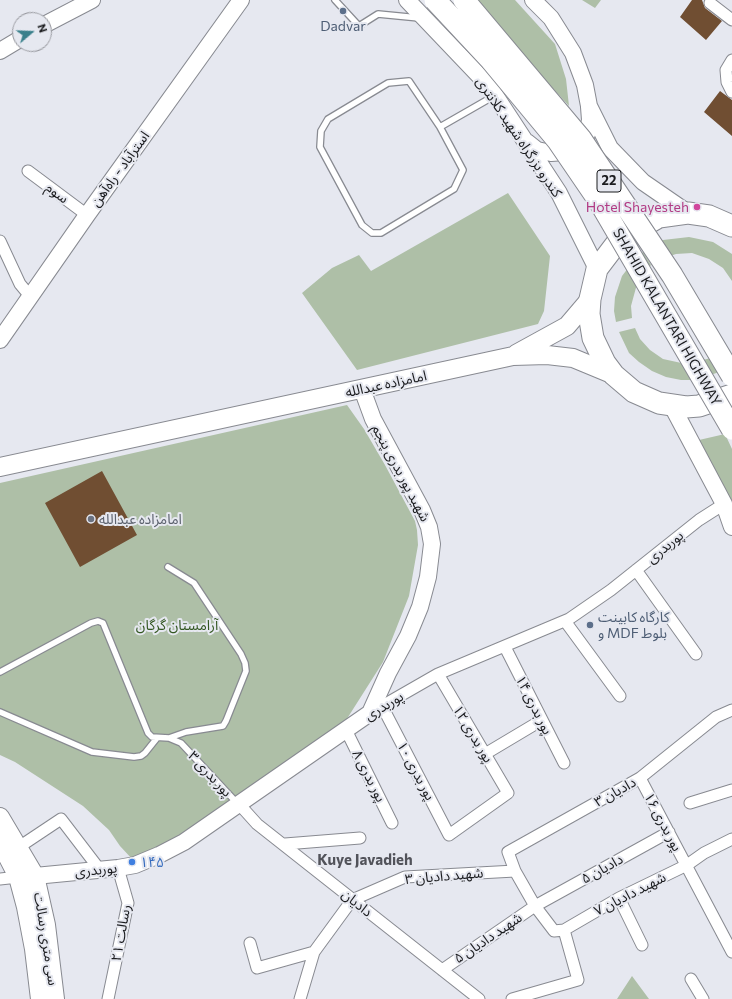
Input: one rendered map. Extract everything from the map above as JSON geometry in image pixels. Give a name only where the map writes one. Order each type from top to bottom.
[{"type":"highway","name":"SHAHID KALANTARI HIGHWAY","points":[[436,0],[490,59],[558,141],[599,201],[732,429]]},
{"type":"highway","name":"SHAHID KALANTARI HIGHWAY","points":[[464,0],[581,139],[672,275],[732,376]]},
{"type":"highway","points":[[732,226],[709,216],[688,213],[659,216],[619,240],[597,269],[590,299],[589,314],[593,338],[605,363],[614,375],[624,384],[645,398],[672,406],[699,406],[732,395]]},
{"type":"main road","points":[[52,21],[92,0]]},
{"type":"main road","name":"استرآباد - راه‌آهن","points":[[0,340],[87,215],[241,0]]},
{"type":"main road","name":"کندرو بزرگراه شهید کلانتری","points":[[407,0],[489,86],[559,193],[597,269]]},
{"type":"main road","points":[[526,141],[537,150],[551,154],[565,152],[578,145],[586,134],[590,120],[585,85],[573,52],[551,18],[534,0]]},
{"type":"main road","points":[[0,51],[12,44]]},
{"type":"main road","points":[[589,106],[610,148],[643,182],[688,213]]},
{"type":"main road","name":"امامزاده عبدالله","points":[[513,356],[567,326],[590,299]]},
{"type":"main road","name":"امامزاده عبدالله","points":[[0,467],[513,356],[547,355],[572,358],[614,375]]},
{"type":"main road","name":"شهید پور بدری پنجم","points":[[362,389],[372,419],[422,510],[429,528],[432,544],[428,577],[420,607],[408,636],[388,673],[376,710]]},
{"type":"main road","points":[[672,406],[724,504],[732,527]]},
{"type":"main road","name":"پوربدری","points":[[18,878],[118,868],[135,865],[153,858],[184,842],[376,710]]},
{"type":"main road","name":"سی متری رسالت","points":[[0,817],[19,847],[18,878]]},
{"type":"main road","name":"سی متری رسالت","points":[[0,842],[18,878],[26,907],[42,948],[55,999]]},
{"type":"main road","name":"سی متری رسالت","points":[[40,999],[42,948]]},
{"type":"street","points":[[710,3],[732,20]]},
{"type":"street","points":[[732,60],[726,70],[727,82],[732,92]]},
{"type":"street","name":"سوم","points":[[28,171],[87,215]]},
{"type":"street","points":[[0,241],[20,284],[30,296]]},
{"type":"street","name":"پوربدری","points":[[376,710],[438,674],[565,621],[611,590],[699,520],[724,504]]},
{"type":"street","points":[[636,570],[696,654]]},
{"type":"street","points":[[565,621],[620,696]]},
{"type":"street","name":"پور بدری ۱۴","points":[[505,647],[564,763]]},
{"type":"street","name":"پور بدری ۱۲","points":[[438,674],[508,793]]},
{"type":"street","name":"پور بدری ۱۰","points":[[376,710],[449,835],[508,793]]},
{"type":"street","name":"دادیان ۳","points":[[515,871],[508,852],[640,778],[716,717],[732,710]]},
{"type":"street","points":[[485,754],[542,720]]},
{"type":"street","name":"پور بدری ۸","points":[[346,730],[392,822]]},
{"type":"street","name":"پور بدری ۱۶","points":[[640,778],[732,952]]},
{"type":"street","points":[[690,803],[732,790]]},
{"type":"street","name":"دادیان","points":[[238,804],[257,824],[285,844],[352,900],[479,999]]},
{"type":"street","points":[[19,847],[61,819],[100,870]]},
{"type":"street","name":"دادیان ۵","points":[[535,906],[669,832]]},
{"type":"street","points":[[285,844],[360,838]]},
{"type":"street","name":"شهید دادیان ۷","points":[[564,930],[619,898],[687,865],[704,853],[732,839]]},
{"type":"street","name":"۲۱ رسالت","points":[[108,999],[128,903],[118,868]]},
{"type":"street","points":[[512,999],[578,980],[564,930],[554,931],[535,906],[515,871]]},
{"type":"street","name":"۳ شهید دادیان","points":[[352,900],[405,877],[515,871]]},
{"type":"street","points":[[619,898],[642,945]]},
{"type":"street","points":[[300,999],[314,952],[352,900]]},
{"type":"street","name":"۵ شهید دادیان","points":[[442,970],[535,906]]},
{"type":"street","points":[[250,943],[257,968],[314,952]]},
{"type":"street","points":[[691,979],[703,999]]},
{"type":"lane","points":[[335,0],[359,26],[378,14],[424,18]]},
{"type":"lane","points":[[409,81],[440,127],[463,170],[454,189],[381,233],[372,233],[362,225],[320,147],[321,131],[328,119],[388,84],[409,81]]},
{"type":"lane","points":[[440,127],[469,108],[495,95]]},
{"type":"lane","points":[[0,672],[91,623],[98,621],[103,623],[106,628],[148,733],[157,738],[169,738],[186,732],[223,726],[246,671],[245,663],[241,654],[194,583],[168,567]]},
{"type":"lane","points":[[0,712],[92,752],[134,757],[141,756],[157,738]]},
{"type":"lane","name":"پور بدری ۳","points":[[169,738],[181,743],[238,804]]},
{"type":"green space","points":[[472,0],[515,0],[555,44],[566,79],[569,106]]},
{"type":"green space","points":[[582,0],[601,0],[595,8]]},
{"type":"green space","points":[[508,193],[550,256],[544,311],[538,324],[357,370],[302,293],[332,268],[359,255],[371,271]]},
{"type":"green space","points":[[689,237],[713,242],[732,254],[732,281],[723,268],[709,259],[692,253],[676,254],[661,259],[652,245],[663,240]]},
{"type":"green space","points":[[643,252],[651,265],[637,284],[631,306],[632,318],[616,322],[614,311],[615,297],[622,276],[635,259]]},
{"type":"green space","points":[[635,328],[640,339],[650,350],[663,359],[686,364],[711,358],[719,372],[697,380],[681,380],[666,377],[652,371],[629,353],[619,332]]},
{"type":"green space","name":"آرامستان گرگان","points":[[347,405],[364,429],[385,465],[415,521],[417,530],[418,545],[409,596],[383,662],[343,725],[176,840],[133,860],[120,846],[109,830],[83,806],[15,762],[0,755],[0,483]]},
{"type":"green space","points":[[725,434],[732,449],[732,509],[699,440]]},
{"type":"green space","points":[[632,976],[649,999],[617,999]]},
{"type":"building","points":[[692,0],[702,0],[705,8],[722,21],[706,40],[680,17]]},
{"type":"building","points":[[720,91],[732,100],[732,136],[704,112]]},
{"type":"building","name":"امامزاده عبدالله","points":[[102,471],[137,535],[80,567],[45,503]]},
{"type":"place","name":"Dadvar","points":[[343,11]]},
{"type":"place","name":"Hotel Shayesteh","points":[[697,207]]},
{"type":"place","name":"امامزاده عبدالله","points":[[91,519]]},
{"type":"place","name":"کارگاه کابینت و MDF بلوط","points":[[590,625]]},
{"type":"place","name":"۱۴۵","points":[[132,862]]},
{"type":"district","name":"Kuye Javadieh","points":[[365,860]]}]
